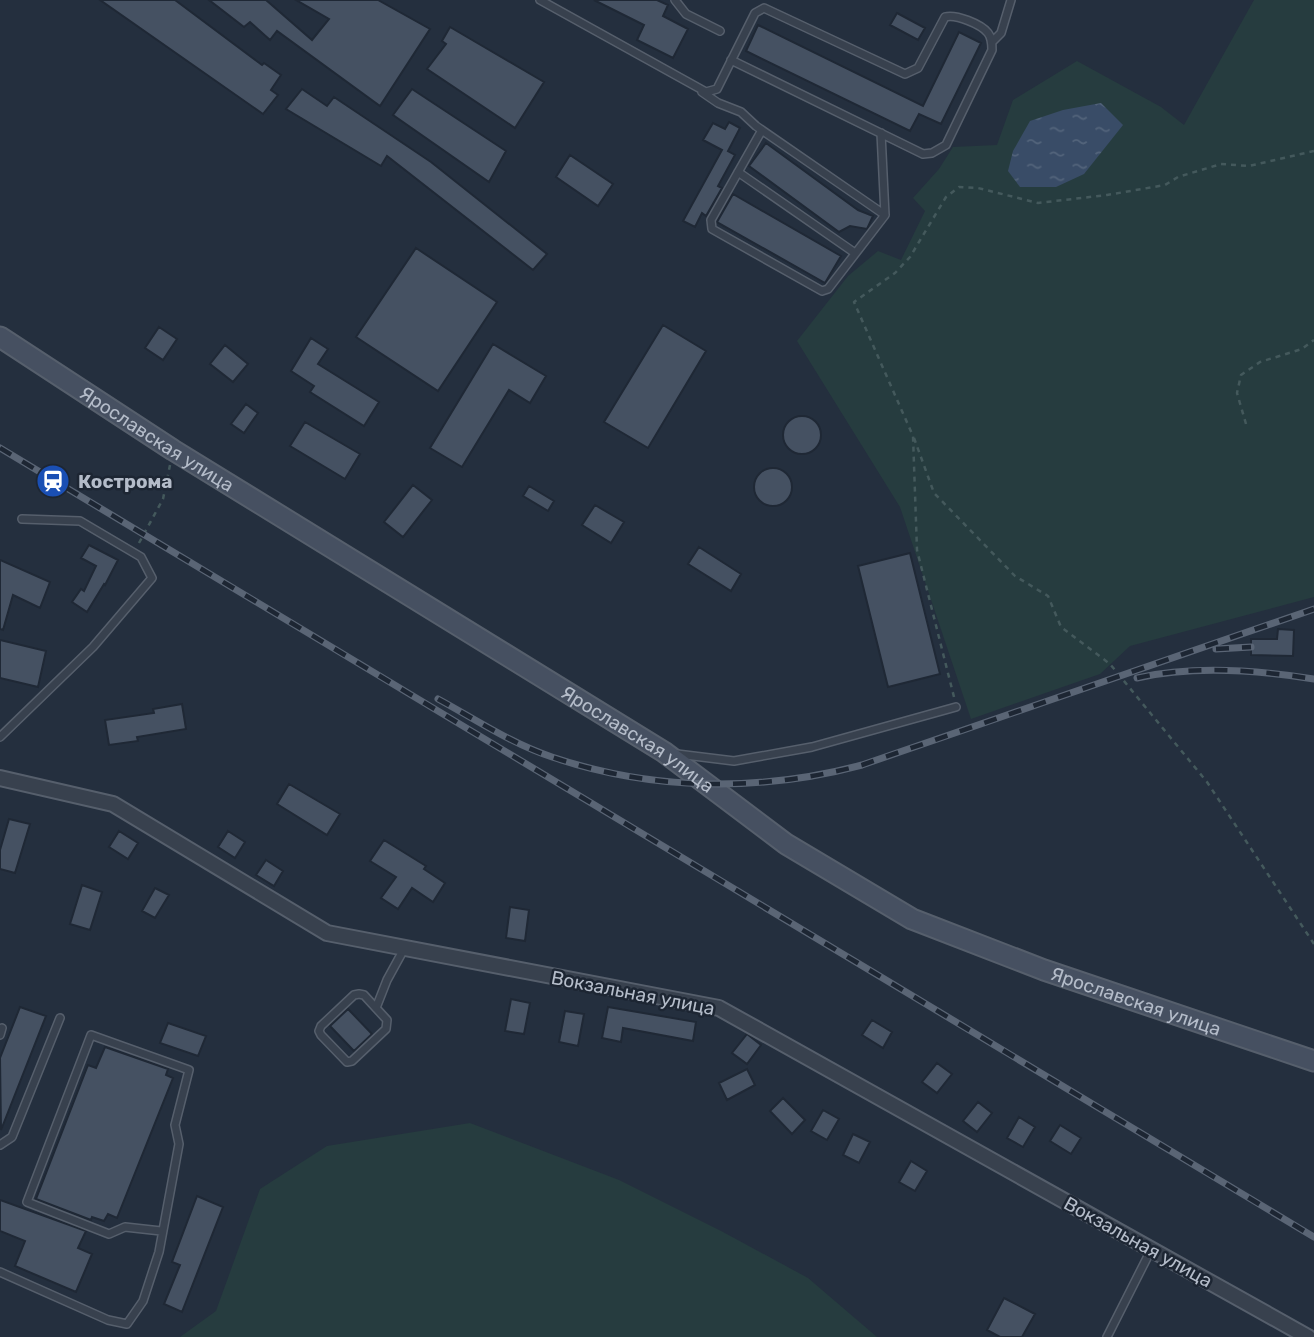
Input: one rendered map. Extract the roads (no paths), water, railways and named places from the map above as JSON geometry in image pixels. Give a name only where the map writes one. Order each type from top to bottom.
[{"type":"main road","name":"Ярославская улица","points":[[0,337],[173,450],[664,752],[786,844],[912,919],[1044,970],[1314,1061]]},
{"type":"street","name":"Вокзальная улица","points":[[0,778],[113,804],[327,933],[719,1008],[1308,1337]]},
{"type":"lane","points":[[540,0],[718,103],[741,112],[762,130],[885,215]]},
{"type":"lane","points":[[676,0],[686,13],[720,30]]},
{"type":"lane","points":[[992,42],[1001,33],[1011,0]]},
{"type":"lane","points":[[699,90],[706,92],[717,89],[731,60],[755,13],[764,8],[905,74],[918,68],[945,17],[959,17],[986,30],[992,42],[992,50],[946,145],[932,153],[923,154],[731,60]]},
{"type":"lane","points":[[762,130],[711,220],[712,229],[822,291],[828,289],[885,215],[881,133]]},
{"type":"lane","points":[[738,172],[855,253]]},
{"type":"lane","points":[[0,737],[93,647],[152,578],[141,557],[80,521],[22,519]]},
{"type":"lane","points":[[664,752],[734,761],[812,747],[956,707]]},
{"type":"lane","points":[[376,1008],[404,949]]},
{"type":"lane","points":[[354,995],[364,995],[376,1008],[387,1020],[386,1029],[352,1060],[344,1060],[319,1031],[354,995]]},
{"type":"lane","points":[[0,1145],[12,1137],[60,1018]]},
{"type":"lane","points":[[0,1272],[108,1320],[127,1324],[143,1301],[159,1252],[161,1231],[170,1199],[179,1144],[175,1125],[188,1070],[90,1035],[27,1202],[109,1234],[125,1227],[161,1231]]},
{"type":"lane","points":[[1107,1337],[1151,1249]]},
{"type":"water","points":[[1101,103],[1123,125],[1084,174],[1056,187],[1020,187],[1008,171],[1013,151],[1030,121],[1063,110]]},
{"type":"railway","points":[[0,448],[1314,1237]]},
{"type":"railway","points":[[438,699],[523,745],[590,768],[668,782],[707,784],[785,780],[862,765],[1314,609]]},
{"type":"railway","points":[[1216,649],[1251,647]]},
{"type":"railway","points":[[1137,678],[1181,671],[1226,670],[1314,679]]},
{"type":"place","name":"Кострома","points":[[53,481]]}]
